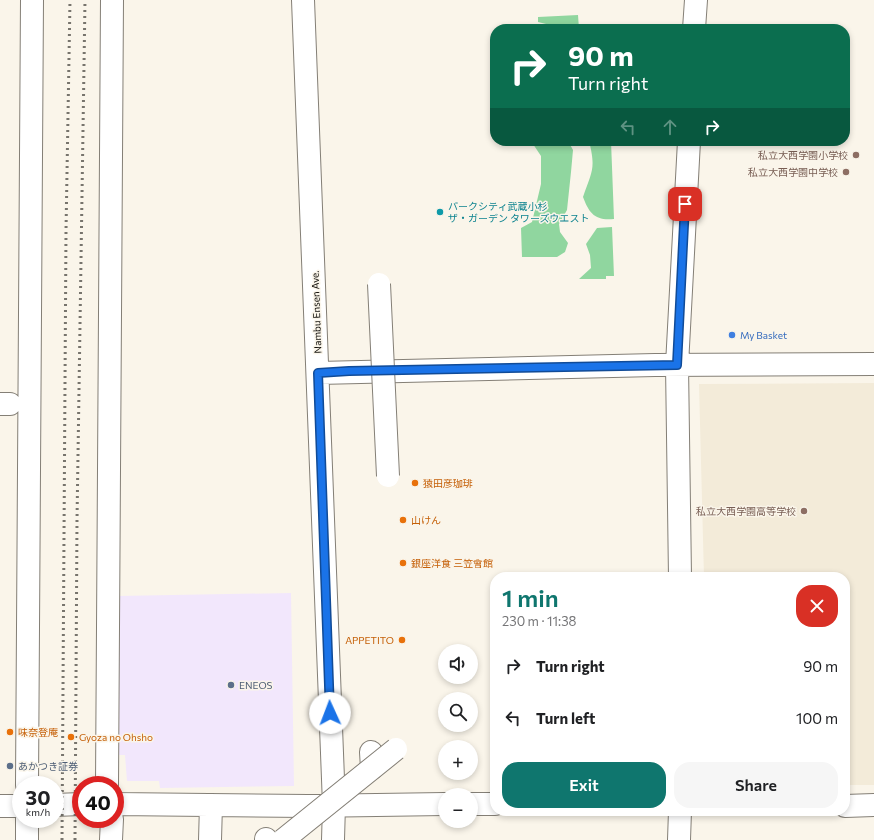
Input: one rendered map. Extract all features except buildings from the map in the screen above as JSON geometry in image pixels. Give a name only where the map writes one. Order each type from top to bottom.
[{"type":"street","points":[[27,776],[32,0]]},
{"type":"street","points":[[107,776],[112,0]]},
{"type":"street","name":"Nambu Ensen Ave.","points":[[304,0],[334,805],[333,840]]},
{"type":"street","points":[[694,24],[696,0]]},
{"type":"street","points":[[680,572],[677,365],[688,146]]},
{"type":"street","points":[[378,284],[388,476]]},
{"type":"street","points":[[318,373],[349,371],[677,365],[874,364]]},
{"type":"street","points":[[278,839],[372,760],[396,749]]},
{"type":"street","points":[[124,804],[438,804]]},
{"type":"street","points":[[478,804],[490,804]]},
{"type":"street","points":[[210,840],[211,805]]},
{"type":"street","points":[[850,806],[874,805]]},
{"type":"street","points":[[0,806],[12,806]]},
{"type":"street","points":[[679,840],[680,816]]},
{"type":"street","points":[[27,828],[27,840]]},
{"type":"street","points":[[112,828],[112,840]]},
{"type":"shaded area","points":[[874,383],[874,785],[850,785],[850,572],[704,572],[699,384]]},
{"type":"shaded area","points":[[291,593],[294,786],[160,788],[159,781],[127,781],[125,755],[117,755],[117,596]]},
{"type":"green space","points":[[578,15],[579,24],[546,24],[538,22],[538,17]]},
{"type":"green space","points":[[534,146],[571,146],[573,150],[567,210],[559,224],[560,232],[568,243],[565,252],[557,257],[522,257],[521,228],[532,222],[541,184],[541,156]]},
{"type":"green space","points":[[590,146],[611,146],[614,219],[602,219],[594,215],[590,212],[583,197],[591,175],[593,164]]},
{"type":"green space","points":[[612,227],[614,276],[606,276],[606,279],[579,279],[591,268],[590,255],[586,244],[597,228]]},
{"type":"railway","points":[[62,840],[66,231],[70,0]]},
{"type":"railway","points":[[75,840],[77,520],[85,0]]},
{"type":"place","name":"私立大西学園小学校","points":[[856,155]]},
{"type":"place","name":"私立大西学園中学校","points":[[846,172]]},
{"type":"place","name":"パークシティ武蔵小杉 ザ・ガーデン タワーズウエスト","points":[[440,212]]},
{"type":"place","name":"My Basket","points":[[732,335]]},
{"type":"place","name":"猿田彦珈琲","points":[[415,483]]},
{"type":"place","name":"私立大西学園高等学校","points":[[804,511]]},
{"type":"place","name":"山けん","points":[[403,520]]},
{"type":"place","name":"銀座洋食 三笠會館","points":[[403,563]]},
{"type":"place","name":"APPETITO","points":[[402,640]]},
{"type":"place","name":"ENEOS","points":[[231,685]]},
{"type":"place","name":"味奈登庵","points":[[10,732]]},
{"type":"place","name":"Gyoza no Ohsho","points":[[71,737]]},
{"type":"place","name":"あかつき証券","points":[[10,766]]},
{"type":"route","points":[[330,713],[318,373],[349,371],[677,365],[685,204]]}]
